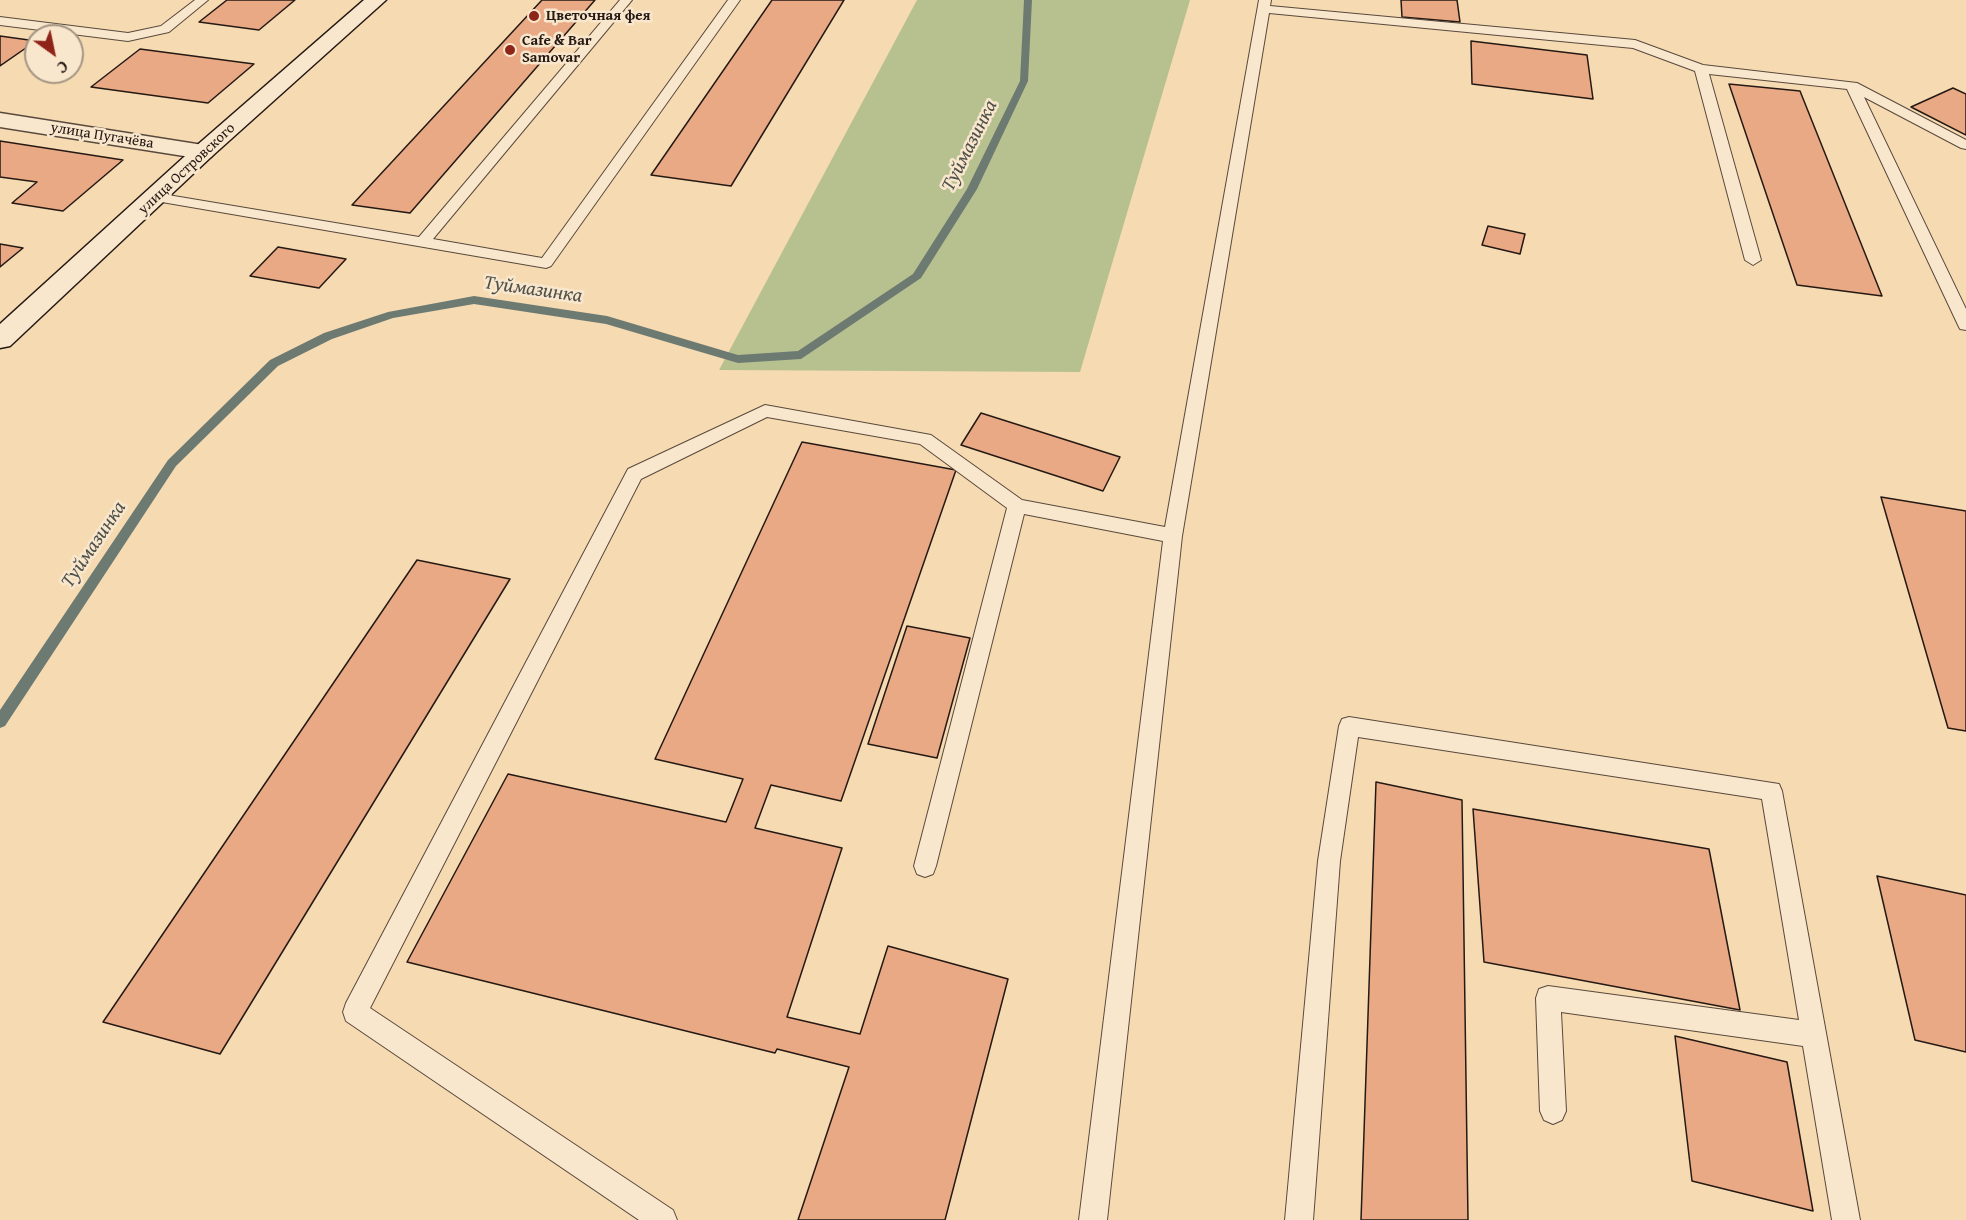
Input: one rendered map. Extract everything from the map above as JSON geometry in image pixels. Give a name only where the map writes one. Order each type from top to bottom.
[{"type":"main road","name":"улица Островского","points":[[0,339],[203,152],[376,0]]},
{"type":"main road","name":"улица Пугачёва","points":[[0,120],[203,152]]},
{"type":"lane","points":[[0,21],[128,36],[165,29],[202,0]]},
{"type":"lane","points":[[423,242],[626,0]]},
{"type":"lane","points":[[156,197],[546,263],[734,0]]},
{"type":"lane","points":[[1093,1220],[1173,536],[1264,5],[1635,45],[1701,69],[1852,86],[1966,145]]},
{"type":"lane","points":[[1701,69],[1753,260]]},
{"type":"lane","points":[[1852,86],[1966,324]]},
{"type":"lane","points":[[663,1220],[355,1012],[634,474],[765,411],[925,439],[1017,506],[1173,536]]},
{"type":"lane","points":[[925,866],[1017,506]]},
{"type":"lane","points":[[1299,1220],[1329,861],[1349,726],[1771,790],[1846,1220]]},
{"type":"lane","points":[[1553,1111],[1548,998],[1814,1035]]},
{"type":"green space","points":[[917,0],[1190,0],[1080,372],[719,370]]},
{"type":"building","points":[[227,0],[295,0],[259,30],[199,22]]},
{"type":"building","points":[[542,0],[595,0],[410,213],[352,205]]},
{"type":"building","points":[[772,0],[844,0],[731,186],[651,175]]},
{"type":"building","points":[[1401,0],[1457,0],[1460,22],[1402,17]]},
{"type":"building","points":[[0,36],[24,39],[24,49],[0,66]]},
{"type":"building","points":[[1471,41],[1587,55],[1593,99],[1472,84]]},
{"type":"building","points":[[140,49],[254,64],[208,103],[91,87]]},
{"type":"building","points":[[1729,84],[1800,91],[1882,296],[1797,285]]},
{"type":"building","points":[[1953,88],[1966,94],[1966,135],[1911,107]]},
{"type":"building","points":[[0,141],[123,160],[63,211],[12,203],[37,182],[0,177]]},
{"type":"building","points":[[1488,226],[1525,234],[1520,254],[1482,245]]},
{"type":"building","points":[[0,244],[23,248],[0,267]]},
{"type":"building","points":[[278,247],[346,259],[319,288],[250,276]]},
{"type":"building","points":[[981,413],[1120,457],[1103,491],[961,445]]},
{"type":"building","points":[[802,442],[956,470],[841,801],[771,785],[755,828],[842,848],[787,1017],[860,1034],[888,946],[1008,979],[945,1220],[798,1220],[849,1067],[777,1049],[775,1053],[407,962],[508,774],[726,822],[743,779],[655,759]]},
{"type":"building","points":[[1881,497],[1966,511],[1966,731],[1948,728]]},
{"type":"building","points":[[417,560],[510,579],[220,1054],[103,1022]]},
{"type":"building","points":[[907,626],[970,638],[937,758],[868,744]]},
{"type":"building","points":[[1376,782],[1462,800],[1468,1220],[1361,1220]]},
{"type":"building","points":[[1473,809],[1709,849],[1740,1010],[1484,962]]},
{"type":"building","points":[[1877,876],[1966,895],[1966,1052],[1915,1040]]},
{"type":"building","points":[[1675,1036],[1787,1062],[1813,1211],[1692,1181]]},
{"type":"waterway","name":"Туймазинка","points":[[0,722],[172,463],[274,363],[328,336],[392,315],[474,300],[607,320],[738,359],[801,355],[917,276],[972,189],[1024,81],[1028,0]]},
{"type":"place","name":"Цветочная фея","points":[[534,16]]},
{"type":"place","name":"Cafe & Bar Samovar","points":[[510,50]]}]
